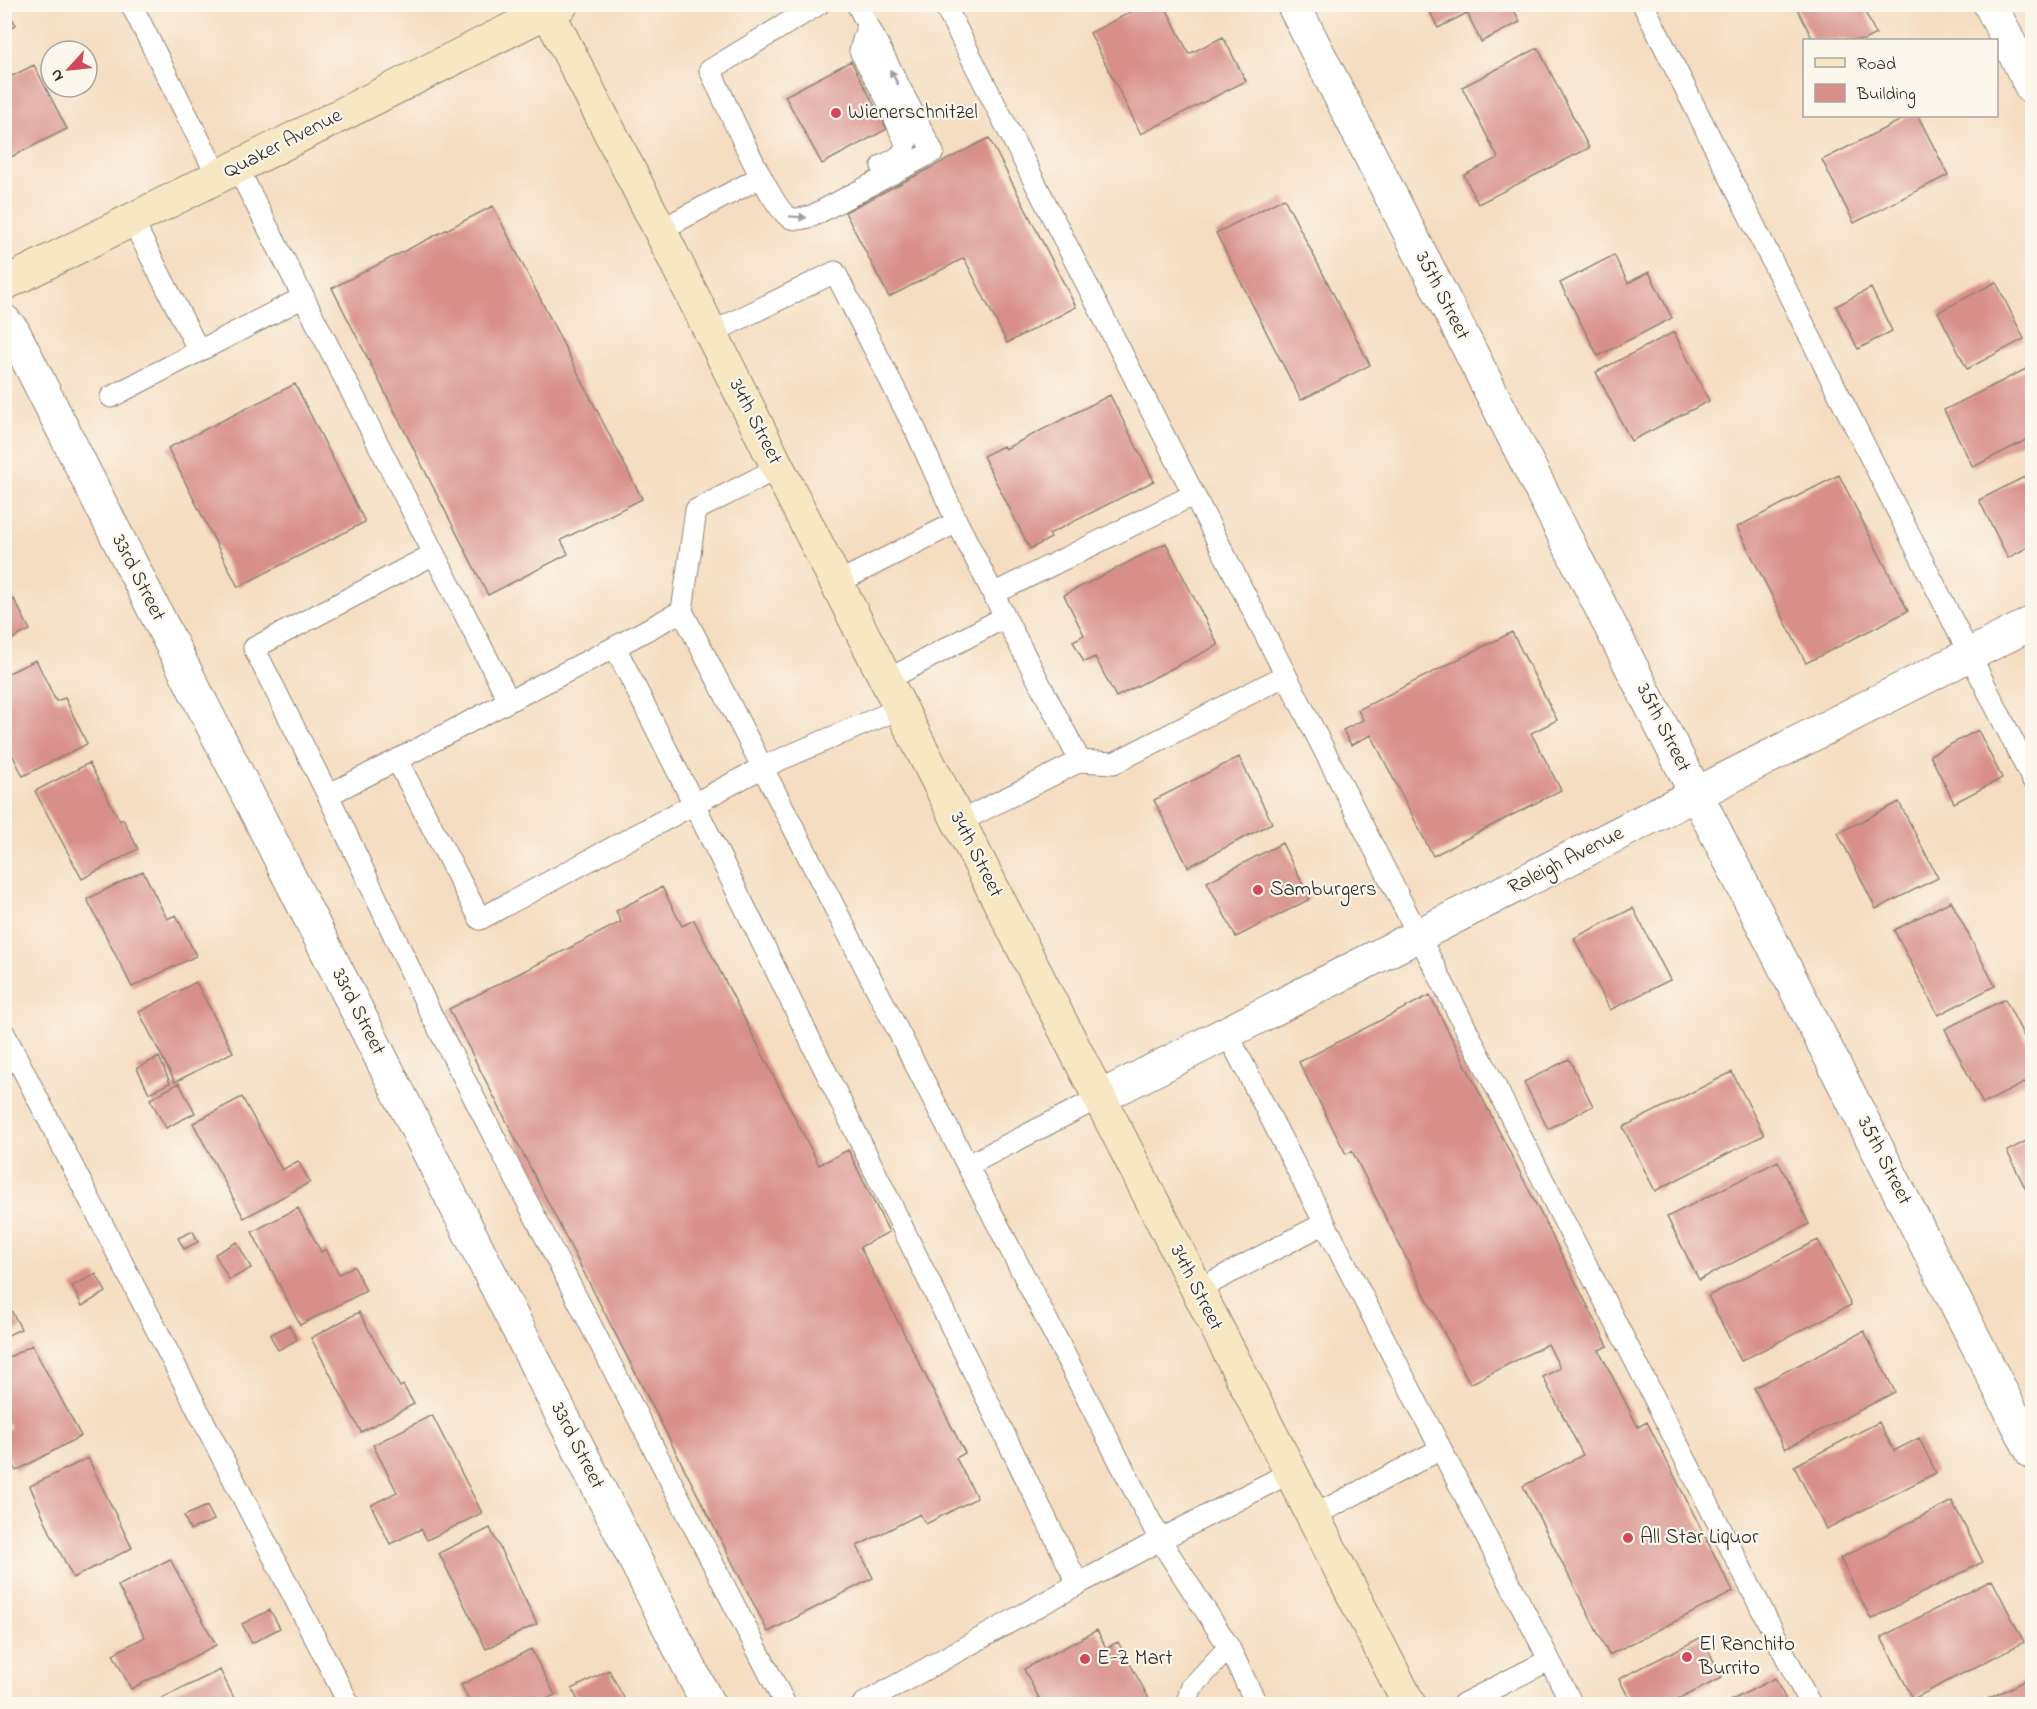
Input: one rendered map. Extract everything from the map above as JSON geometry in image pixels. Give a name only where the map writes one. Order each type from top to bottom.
[{"type":"main road","name":"Quaker Avenue","points":[[4,284],[551,7]]},
{"type":"main road","name":"34th Street","points":[[551,7],[778,468],[1409,1704]]},
{"type":"street","name":"35th Street","points":[[1293,4],[2032,1452]]},
{"type":"street","points":[[1990,4],[2032,88]]},
{"type":"street","name":"33rd Street","points":[[4,321],[14,331],[708,1704]]},
{"type":"street","name":"Raleigh Avenue","points":[[1099,1098],[2032,623]]},
{"type":"lane","points":[[130,4],[304,297],[509,700]]},
{"type":"lane","points":[[819,4],[710,70],[761,177],[780,209],[788,217],[805,218],[902,155],[906,150],[906,144],[891,108],[860,51],[867,26]]},
{"type":"lane","points":[[850,189],[933,152],[857,4]]},
{"type":"lane","points":[[944,4],[1810,1704]]},
{"type":"lane","points":[[1643,4],[2032,778]]},
{"type":"lane","points":[[660,230],[761,177]]},
{"type":"lane","points":[[132,220],[199,351]]},
{"type":"lane","points":[[711,333],[835,272],[916,431],[993,594],[1080,760]]},
{"type":"lane","points":[[111,397],[304,297]]},
{"type":"lane","points":[[778,468],[696,510],[681,611],[1160,1540],[1229,1647],[1255,1701],[1254,1704]]},
{"type":"lane","points":[[993,594],[1193,495]]},
{"type":"lane","points":[[837,583],[957,522]]},
{"type":"lane","points":[[434,554],[254,648],[328,795],[429,1010],[785,1704]]},
{"type":"lane","points":[[328,795],[681,611]]},
{"type":"lane","points":[[397,760],[480,919],[894,694],[1005,617]]},
{"type":"lane","points":[[615,647],[1078,1584]]},
{"type":"lane","points":[[959,822],[1080,760],[1114,763],[1286,675]]},
{"type":"lane","points":[[4,1033],[349,1704]]},
{"type":"lane","points":[[1227,1033],[1572,1704]]},
{"type":"lane","points":[[968,1165],[1099,1098]]},
{"type":"lane","points":[[1197,1290],[1325,1222]]},
{"type":"lane","points":[[1313,1516],[1441,1449]]},
{"type":"lane","points":[[863,1704],[1078,1584],[1290,1473]]},
{"type":"lane","points":[[1187,1704],[1191,1688],[1229,1647]]},
{"type":"lane","points":[[1463,1704],[1549,1660]]},
{"type":"building","points":[[4,4],[16,25],[4,31]]},
{"type":"building","points":[[1146,4],[1164,4],[1189,54],[1223,37],[1246,81],[1141,134],[1090,33]]},
{"type":"building","points":[[1426,4],[1511,4],[1520,22],[1481,42],[1467,13],[1438,28]]},
{"type":"building","points":[[1795,4],[1861,4],[1876,34],[1866,39],[1812,39]]},
{"type":"building","points":[[1538,48],[1589,148],[1478,204],[1464,175],[1498,158],[1462,87]]},
{"type":"building","name":"Wienerschnitzel","points":[[851,61],[887,129],[822,164],[785,96]]},
{"type":"building","points":[[34,65],[39,75],[39,99],[52,99],[67,129],[11,157],[4,146],[4,80]]},
{"type":"building","points":[[1907,117],[1919,117],[1948,175],[1854,223],[1822,160]]},
{"type":"building","points":[[989,138],[1076,307],[1007,343],[964,258],[889,297],[845,212]]},
{"type":"building","points":[[1284,198],[1370,365],[1301,400],[1216,233]]},
{"type":"building","points":[[493,206],[642,499],[561,540],[568,554],[488,595],[332,288]]},
{"type":"building","points":[[1614,255],[1628,283],[1649,272],[1672,318],[1598,356],[1560,283]]},
{"type":"building","points":[[1996,282],[2024,339],[1967,369],[1938,312]]},
{"type":"building","points":[[1871,288],[1892,331],[1858,349],[1836,306]]},
{"type":"building","points":[[1674,332],[1709,401],[1631,441],[1596,372]]},
{"type":"building","points":[[2032,366],[2032,437],[1973,467],[1944,410]]},
{"type":"building","points":[[295,384],[365,522],[238,587],[168,448]]},
{"type":"building","points":[[1110,395],[1154,481],[1049,534],[1051,538],[1030,549],[983,456],[1003,446],[1005,449]]},
{"type":"building","points":[[2032,473],[2032,545],[2008,558],[1979,500]]},
{"type":"building","points":[[1839,475],[1908,611],[1806,663],[1737,527]]},
{"type":"building","points":[[1166,543],[1218,645],[1116,697],[1095,657],[1084,662],[1073,641],[1084,635],[1064,595]]},
{"type":"building","points":[[4,593],[9,602],[14,599],[30,630],[4,643]]},
{"type":"building","points":[[1512,632],[1557,720],[1531,733],[1561,790],[1433,856],[1371,735],[1351,745],[1343,730],[1363,720],[1358,710]]},
{"type":"building","points":[[36,660],[56,701],[65,698],[87,744],[23,776],[4,738],[4,675]]},
{"type":"building","points":[[1978,730],[2002,778],[1954,803],[1930,755]]},
{"type":"building","points":[[1239,757],[1272,823],[1188,867],[1154,800]]},
{"type":"building","points":[[89,763],[120,821],[123,819],[138,849],[82,879],[35,791]]},
{"type":"building","points":[[1899,802],[1938,878],[1876,909],[1838,833]]},
{"type":"building","name":"Samburgers","points":[[1282,843],[1310,899],[1236,937],[1207,882]]},
{"type":"building","points":[[143,871],[167,919],[176,915],[196,956],[132,987],[87,899]]},
{"type":"building","points":[[662,887],[682,926],[694,920],[819,1165],[848,1150],[889,1232],[860,1247],[965,1453],[956,1458],[977,1498],[926,1524],[920,1514],[857,1546],[873,1578],[768,1632],[449,1009],[621,922],[616,911]]},
{"type":"building","points":[[1951,901],[1995,986],[1938,1015],[1894,930]]},
{"type":"building","points":[[1633,908],[1670,980],[1610,1010],[1574,938]]},
{"type":"building","points":[[196,982],[233,1052],[175,1082],[139,1012]]},
{"type":"building","points":[[1430,995],[1608,1346],[1599,1350],[1638,1427],[1647,1422],[1733,1592],[1609,1655],[1523,1486],[1583,1455],[1543,1377],[1560,1368],[1548,1344],[1470,1384],[1352,1151],[1346,1154],[1299,1062]]},
{"type":"building","points":[[2005,999],[2032,1052],[2032,1079],[1983,1104],[1945,1029]]},
{"type":"building","points":[[159,1057],[170,1083],[149,1093],[137,1068]]},
{"type":"building","points":[[1569,1059],[1593,1106],[1548,1129],[1524,1082]]},
{"type":"building","points":[[1732,1072],[1764,1135],[1655,1191],[1623,1127]]},
{"type":"building","points":[[179,1083],[195,1113],[166,1128],[150,1099]]},
{"type":"building","points":[[242,1097],[282,1170],[298,1161],[310,1182],[244,1218],[193,1123]]},
{"type":"building","points":[[2032,1138],[2032,1202],[2007,1151]]},
{"type":"building","points":[[1778,1161],[1809,1224],[1699,1280],[1667,1217]]},
{"type":"building","points":[[298,1208],[321,1252],[326,1249],[339,1274],[354,1266],[366,1291],[300,1325],[252,1232]]},
{"type":"building","points":[[193,1231],[198,1242],[184,1249],[178,1238]]},
{"type":"building","points":[[1818,1240],[1851,1305],[1741,1361],[1708,1296]]},
{"type":"building","points":[[237,1242],[251,1268],[229,1280],[215,1254]]},
{"type":"building","points":[[96,1274],[106,1292],[82,1306],[72,1286]]},
{"type":"building","points":[[4,1297],[21,1329],[4,1337]]},
{"type":"building","points":[[359,1312],[400,1387],[403,1385],[414,1404],[361,1432],[311,1338]]},
{"type":"building","points":[[289,1325],[297,1340],[278,1350],[270,1335]]},
{"type":"building","points":[[1864,1331],[1895,1392],[1785,1449],[1754,1388]]},
{"type":"building","points":[[32,1345],[81,1436],[16,1471],[4,1449],[7,1443],[4,1433],[10,1428],[4,1418],[4,1360]]},
{"type":"building","points":[[432,1415],[482,1513],[427,1540],[421,1529],[390,1544],[371,1505],[397,1492],[373,1445]]},
{"type":"building","points":[[1879,1422],[1894,1451],[1919,1438],[1936,1473],[1826,1529],[1794,1466]]},
{"type":"building","points":[[88,1458],[132,1548],[73,1578],[30,1486]]},
{"type":"building","points":[[1952,1501],[1983,1562],[1871,1619],[1840,1558]]},
{"type":"building","points":[[207,1506],[214,1520],[190,1530],[184,1516]]},
{"type":"building","points":[[490,1528],[537,1624],[486,1649],[439,1553]]},
{"type":"building","points":[[170,1559],[216,1645],[131,1689],[113,1654],[145,1637],[118,1586]]},
{"type":"building","points":[[1992,1580],[2024,1642],[1913,1699],[1881,1637]]},
{"type":"building","points":[[270,1610],[280,1628],[252,1643],[242,1624]]},
{"type":"building","name":"E-Z Mart","points":[[1097,1630],[1106,1648],[1118,1642],[1152,1704],[1042,1704],[1024,1669]]},
{"type":"building","name":"El Ranchito Burrito","points":[[1702,1637],[1722,1678],[1669,1704],[1632,1704],[1619,1679]]},
{"type":"building","points":[[531,1649],[555,1695],[536,1704],[471,1704],[461,1685]]},
{"type":"building","points":[[220,1670],[237,1704],[150,1704]]},
{"type":"building","points":[[609,1670],[627,1704],[580,1704],[572,1689]]},
{"type":"building","points":[[2032,1677],[2032,1704],[1978,1704]]},
{"type":"building","points":[[1775,1678],[1788,1704],[1724,1704]]},
{"type":"place","name":"Wienerschnitzel","points":[[836,113]]},
{"type":"place","name":"Samburgers","points":[[1258,890]]},
{"type":"place","name":"All Star Liquor","points":[[1628,1538]]},
{"type":"place","name":"El Ranchito Burrito","points":[[1687,1657]]},
{"type":"place","name":"E-Z Mart","points":[[1085,1659]]}]
